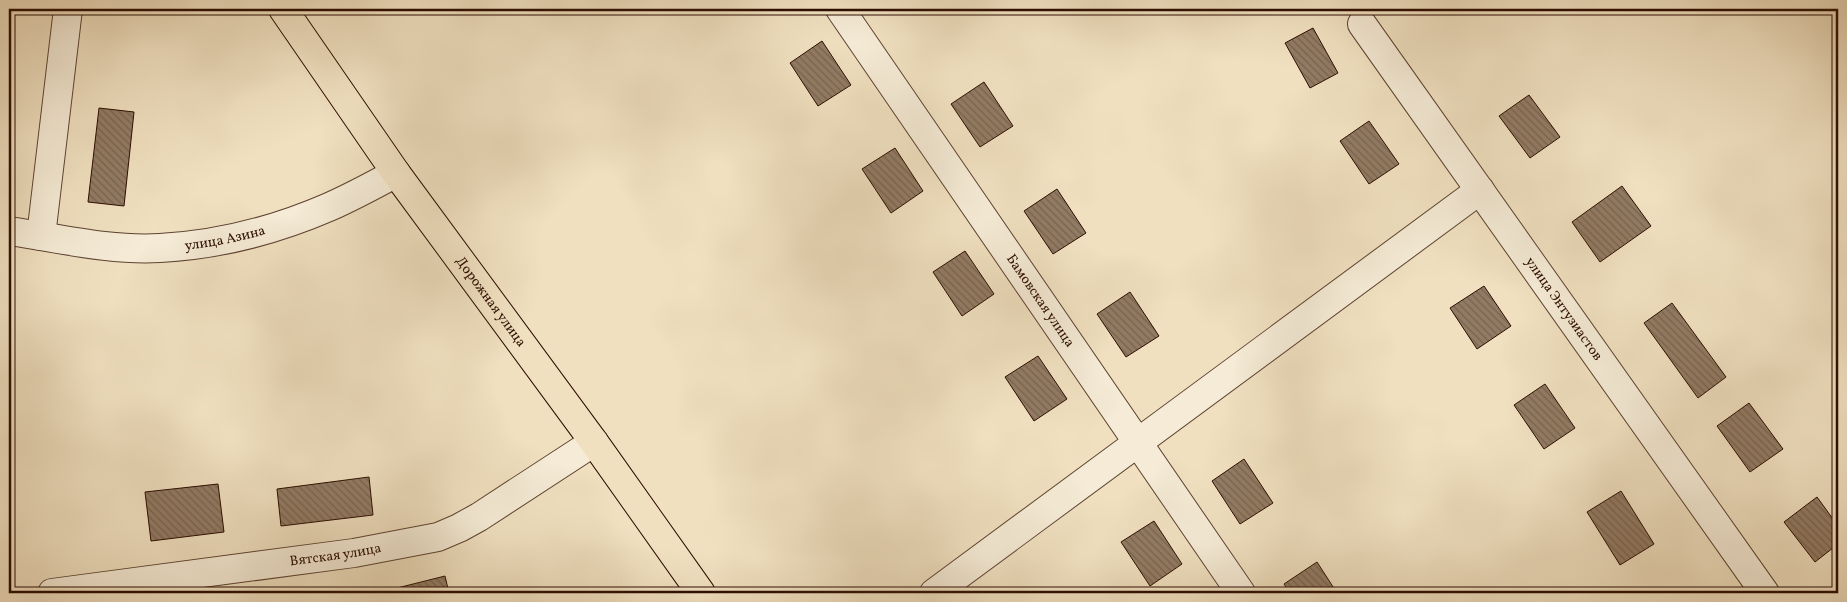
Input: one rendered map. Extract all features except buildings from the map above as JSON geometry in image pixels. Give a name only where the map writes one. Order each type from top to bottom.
[{"type":"highway","name":"Дорожная улица","points":[[283,9],[396,173],[594,442],[701,593]]},
{"type":"street","points":[[42,236],[68,9]]},
{"type":"street","name":"Бамовская улица","points":[[840,9],[1241,593]]},
{"type":"street","name":"улица Энтузиастов","points":[[1362,24],[1765,593]]},
{"type":"street","name":"улица Азина","points":[[9,231],[108,246],[159,248],[237,237],[280,226],[329,207],[396,173]]},
{"type":"street","points":[[934,593],[1480,190]]},
{"type":"street","name":"Вятская улица","points":[[52,593],[336,555],[438,537],[479,517],[594,442]]}]
